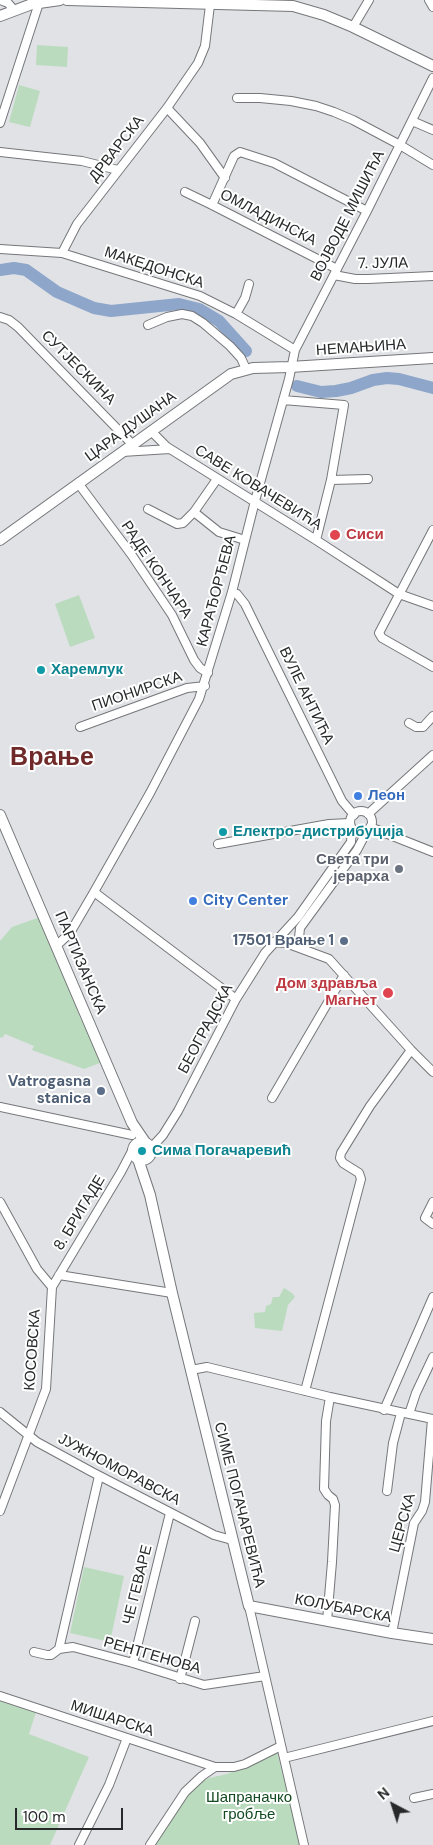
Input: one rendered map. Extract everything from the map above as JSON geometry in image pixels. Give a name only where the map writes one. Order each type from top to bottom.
[{"type":"main road","points":[[0,16],[39,3],[60,0]]},
{"type":"main road","points":[[67,0],[210,5],[278,3],[306,9],[353,27],[433,66]]},
{"type":"main road","name":"НЕМАЊИНА","points":[[290,367],[433,358]]},
{"type":"main road","name":"ЦАРА ДУШАНА","points":[[0,540],[224,378],[246,369],[290,367]]},
{"type":"main road","name":"ПАРТИЗАНСКА","points":[[0,815],[132,1123],[141,1152]]},
{"type":"main road","name":"ПАРТИЗАНСКА","points":[[132,1123],[132,1135],[141,1152]]},
{"type":"main road","name":"СИМЕ ПОГАЧАРЕВИЋА","points":[[141,1152],[143,1172],[249,1606]]},
{"type":"main road","name":"КОЛУБАРСКА","points":[[249,1606],[433,1639]]},
{"type":"street","points":[[0,0],[8,3],[14,10]]},
{"type":"street","points":[[353,27],[368,0]]},
{"type":"street","points":[[429,0],[433,7]]},
{"type":"street","points":[[0,123],[39,3]]},
{"type":"street","name":"ДРВАРСКА","points":[[62,253],[77,224],[167,108],[198,63],[205,46],[209,26],[210,5]]},
{"type":"street","name":"ВОЈВОДЕ МИШИЋА","points":[[290,367],[295,350],[433,78]]},
{"type":"street","points":[[237,98],[276,100],[316,106],[353,120],[433,165]]},
{"type":"street","points":[[167,108],[200,143],[225,178]]},
{"type":"street","points":[[412,121],[433,130]]},
{"type":"street","points":[[0,152],[82,161],[118,170]]},
{"type":"street","points":[[212,204],[234,156],[240,152],[286,169],[367,210]]},
{"type":"street","name":"ОМЛАДИНСКА","points":[[185,192],[212,204],[336,272]]},
{"type":"street","points":[[0,249],[62,253]]},
{"type":"street","name":"МАКЕДОНСКА","points":[[62,253],[200,296],[236,314],[295,350]]},
{"type":"street","name":"7. ЈУЛА","points":[[336,272],[368,279],[433,276]]},
{"type":"street","points":[[236,314],[245,298],[249,284]]},
{"type":"street","points":[[148,325],[167,317],[182,314],[192,316],[230,346],[241,358],[246,369]]},
{"type":"street","name":"СУТЈЕСКИНА","points":[[0,317],[9,320],[18,327],[132,444]]},
{"type":"street","name":"КАРАЂОРЂЕВА","points":[[56,946],[70,933],[94,892],[190,718],[205,686],[232,592],[290,367]]},
{"type":"street","points":[[283,400],[344,405],[331,480],[316,540]]},
{"type":"street","name":"САВЕ КОВАЧЕВИЋА","points":[[151,431],[170,449],[399,594],[433,606]]},
{"type":"street","points":[[122,452],[170,449]]},
{"type":"street","points":[[148,509],[180,524],[183,523],[194,512],[217,479]]},
{"type":"street","points":[[331,480],[368,479]]},
{"type":"street","name":"РАДЕ КОНЧАРА","points":[[78,483],[168,608],[194,660],[200,668],[208,673]]},
{"type":"street","points":[[194,512],[219,532],[245,540]]},
{"type":"street","points":[[433,530],[379,632],[380,636],[433,668]]},
{"type":"street","name":"ВУЛЕ АНТИЋА","points":[[232,592],[237,594],[246,604],[342,801],[354,815]]},
{"type":"street","name":"ПИОНИРСКА","points":[[80,728],[188,688],[205,686]]},
{"type":"street","points":[[409,723],[416,728],[423,727],[433,716]]},
{"type":"street","points":[[368,814],[433,754]]},
{"type":"street","points":[[306,950],[299,938],[300,928],[357,850],[372,820],[368,814],[359,812],[354,815],[351,826]]},
{"type":"street","points":[[218,844],[329,824],[351,826],[360,833],[369,829],[433,852]]},
{"type":"street","name":"БЕОГРАДСКА","points":[[141,1152],[164,1135],[236,999],[265,952],[290,926],[351,842],[351,826]]},
{"type":"street","points":[[94,892],[236,999]]},
{"type":"street","points":[[273,942],[286,943],[329,959],[410,1050],[433,1072]]},
{"type":"street","points":[[272,1098],[344,975]]},
{"type":"street","points":[[305,1391],[362,1179],[359,1173],[343,1163],[340,1158],[370,1106],[410,1050]]},
{"type":"street","points":[[0,1107],[132,1135]]},
{"type":"street","name":"8. БРИГАДЕ","points":[[59,1275],[125,1166],[141,1152]]},
{"type":"street","points":[[0,1202],[37,1269],[52,1287]]},
{"type":"street","points":[[433,1202],[425,1218],[433,1224]]},
{"type":"street","points":[[59,1275],[172,1293]]},
{"type":"street","name":"КОСОВСКА","points":[[0,1510],[46,1389],[52,1287],[59,1275]]},
{"type":"street","points":[[384,1410],[433,1297]]},
{"type":"street","points":[[387,1491],[393,1443],[433,1357]]},
{"type":"street","points":[[191,1370],[207,1367],[330,1398],[432,1419]]},
{"type":"street","points":[[327,1621],[335,1505],[333,1499],[324,1489],[326,1420],[330,1398]]},
{"type":"street","name":"ЈУЖНОМОРАВСКА","points":[[0,1412],[29,1436],[99,1476],[214,1535],[232,1540]]},
{"type":"street","name":"ЦЕРСКА","points":[[392,1633],[414,1523],[422,1511],[425,1502],[432,1419]]},
{"type":"street","points":[[59,1649],[99,1476]]},
{"type":"street","name":"ЧЕ ГЕВАРЕ","points":[[133,1663],[170,1513]]},
{"type":"street","name":"СИМЕ ПОГАЧАРЕВИЋА","points":[[249,1606],[304,1845]]},
{"type":"street","points":[[180,1678],[195,1621]]},
{"type":"street","name":"РЕНТГЕНОВА","points":[[34,1652],[51,1655],[59,1649],[73,1648],[133,1663],[204,1685],[265,1676]]},
{"type":"street","name":"МИШАРСКА","points":[[0,1696],[215,1767]]},
{"type":"street","points":[[284,1758],[433,1721]]},
{"type":"street","points":[[79,1845],[109,1785],[127,1738]]},
{"type":"street","points":[[150,1845],[185,1792],[202,1776],[215,1767],[234,1767],[246,1764],[280,1746]]},
{"type":"street","points":[[414,1798],[433,1794]]},
{"type":"green space","points":[[37,45],[68,47],[67,67],[36,65]]},
{"type":"green space","points":[[19,85],[40,91],[30,127],[9,122]]},
{"type":"green space","points":[[79,595],[95,638],[70,647],[55,604]]},
{"type":"green space","points":[[43,916],[60,957],[80,1018],[105,1061],[84,1069],[32,1050],[34,1046],[5,1034],[2,1038],[0,1037],[0,941],[12,927]]},
{"type":"green space","points":[[284,1288],[295,1297],[288,1305],[282,1331],[255,1328],[254,1313],[265,1312],[266,1306],[271,1304],[273,1297],[279,1297]]},
{"type":"green space","points":[[84,1567],[124,1576],[110,1642],[70,1633]]},
{"type":"green space","points":[[0,1700],[36,1712],[29,1734],[89,1757],[50,1845],[0,1845]]},
{"type":"green space","name":"Шапраначко гробље","points":[[277,1752],[301,1845],[154,1845],[187,1793],[197,1784],[209,1778],[227,1774]]},
{"type":"waterway","points":[[0,270],[14,268],[26,270],[57,292],[94,308],[111,311],[179,304],[199,309],[219,321],[246,351]]},
{"type":"waterway","points":[[297,386],[321,392],[336,391],[373,380],[387,378],[399,379],[433,388]]},
{"type":"place","name":"Сиси","points":[[335,535]]},
{"type":"place","name":"Харемлук","points":[[41,670]]},
{"type":"place","name":"Леон","points":[[358,796]]},
{"type":"place","name":"Електро-дистрибуција","points":[[223,832]]},
{"type":"place","name":"Света три јерарха","points":[[399,869]]},
{"type":"place","name":"City Center","points":[[193,901]]},
{"type":"place","name":"17501 Врање 1","points":[[344,941]]},
{"type":"place","name":"Дом здравља Магнет","points":[[388,993]]},
{"type":"place","name":"Vatrogasna stanica","points":[[101,1091]]},
{"type":"place","name":"Сима Погачаревић","points":[[142,1151]]},
{"type":"district","name":"Врање","points":[[52,758]]}]
